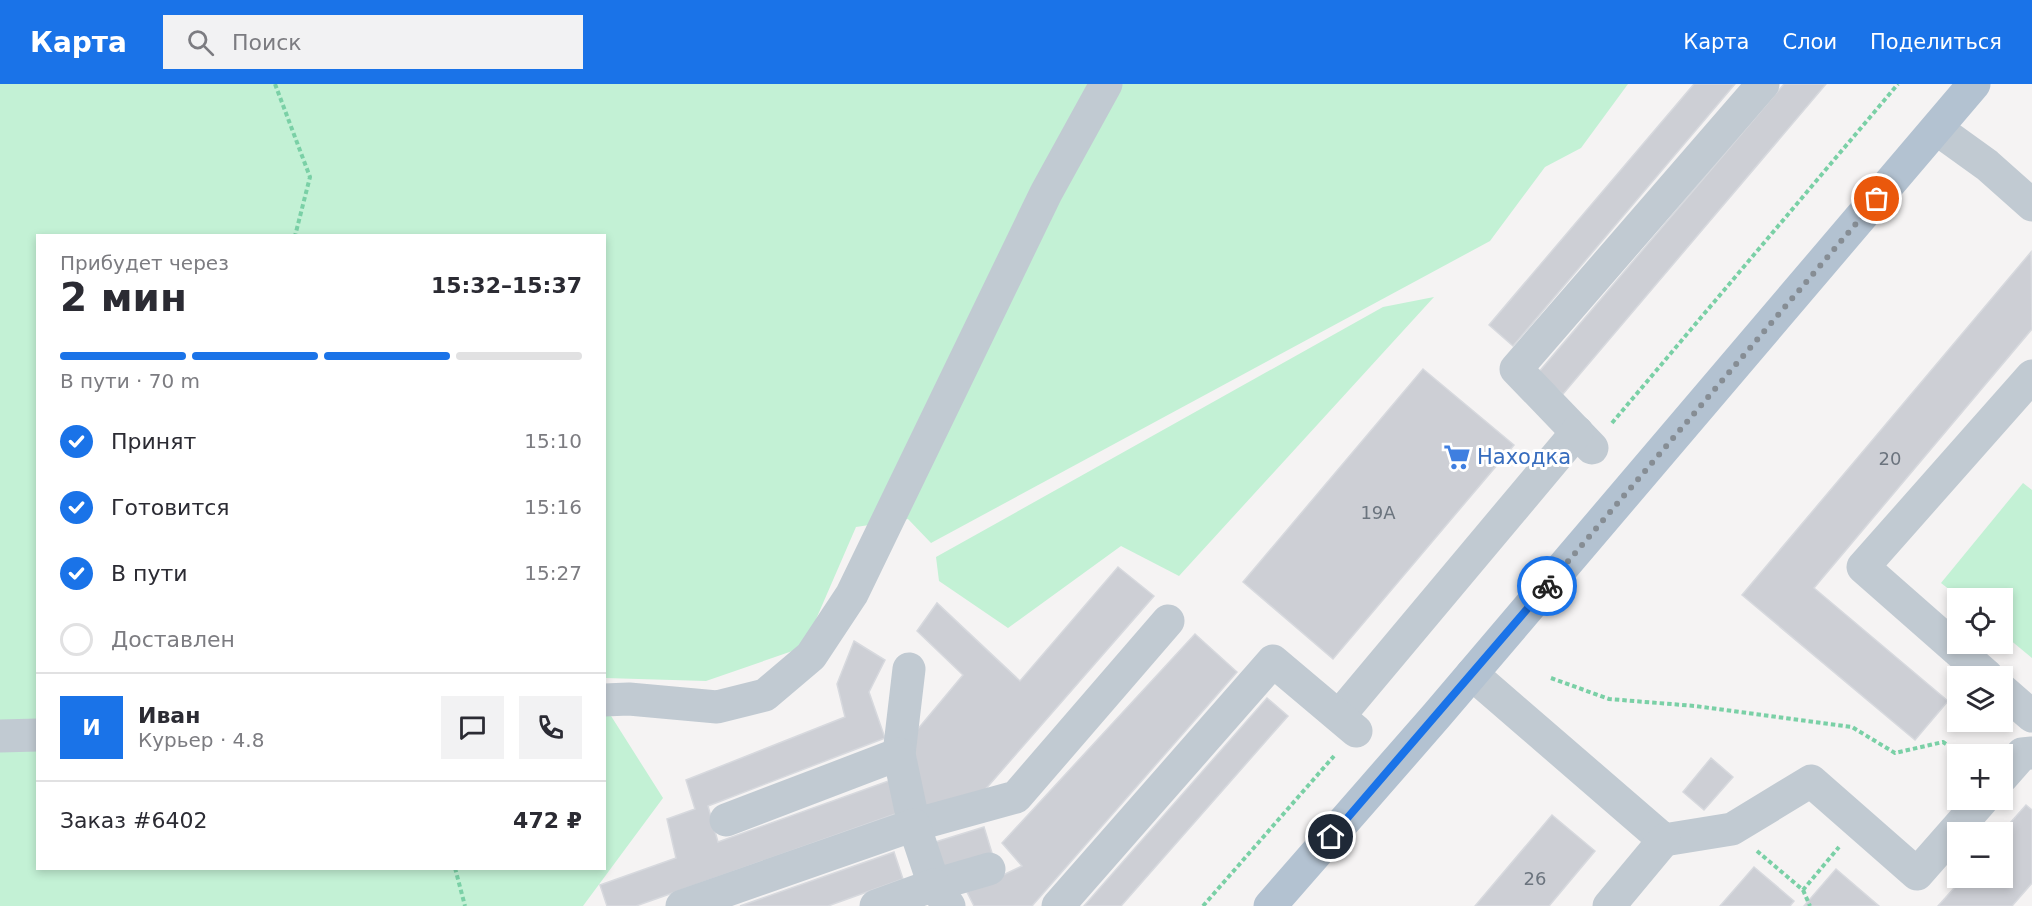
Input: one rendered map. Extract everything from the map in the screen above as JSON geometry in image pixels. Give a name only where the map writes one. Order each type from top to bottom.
[{"type":"main road","points":[[1270,906],[1472,674],[1974,84]]},
{"type":"street","points":[[606,700],[629,699],[717,707],[765,695],[811,656],[852,594],[1046,193],[1106,84]]},
{"type":"street","points":[[1058,906],[1273,661],[1347,724],[1585,440],[1516,369],[1763,84]]},
{"type":"street","points":[[1937,129],[1987,165],[2032,205]]},
{"type":"street","points":[[1976,666],[1863,567],[2032,376]]},
{"type":"street","points":[[682,906],[914,825],[1016,797],[1168,621]]},
{"type":"street","points":[[909,669],[899,754],[914,825],[942,895]]},
{"type":"street","points":[[1472,674],[1664,840]]},
{"type":"street","points":[[2013,700],[2032,716]]},
{"type":"street","points":[[0,736],[36,735]]},
{"type":"street","points":[[2013,764],[2022,754],[2032,753]]},
{"type":"street","points":[[726,820],[899,754]]},
{"type":"street","points":[[1609,906],[1664,840],[1732,830],[1810,781],[1917,873],[1974,810]]},
{"type":"street","points":[[876,906],[942,895],[989,869]]},
{"type":"path","points":[[275,84],[310,177],[296,234]]},
{"type":"path","points":[[1551,678],[1609,699],[1719,709],[1852,727],[1895,753],[1944,742],[1947,744]]},
{"type":"path","points":[[1803,890],[1859,823]]},
{"type":"path","points":[[1732,830],[1803,890],[1810,906]]},
{"type":"path","points":[[456,870],[465,906]]},
{"type":"green space","points":[[0,84],[1628,84],[1581,148],[1545,167],[1490,241],[931,543],[908,519],[856,527],[804,647],[706,681],[606,678],[606,234],[36,234],[36,870],[606,870],[606,708],[663,798],[583,906],[0,906]]},
{"type":"green space","points":[[1434,297],[1179,576],[1121,546],[1008,628],[939,581],[936,557],[1383,307]]},
{"type":"green space","points":[[2023,483],[2032,490],[2032,658],[2013,642],[2013,588],[1947,588],[1941,583]]},
{"type":"building","points":[[1694,84],[1735,84],[1513,346],[1489,325]]},
{"type":"building","points":[[1784,84],[1826,84],[1563,394],[1538,373]]},
{"type":"building","points":[[2031,252],[2032,329],[1814,588],[1947,702],[1915,740],[1742,595]]},
{"type":"building","points":[[1423,369],[1514,445],[1333,659],[1243,582]]},
{"type":"building","points":[[1118,567],[1154,596],[983,792],[924,811],[912,736],[963,675],[917,631],[937,603],[1020,681]]},
{"type":"building","points":[[1195,634],[1237,672],[1032,906],[974,906],[967,892],[1022,866],[1002,843]]},
{"type":"building","points":[[854,641],[885,660],[869,692],[885,738],[708,806],[718,842],[894,779],[901,812],[636,906],[607,906],[600,885],[676,858],[667,819],[695,809],[686,780],[845,717],[837,684]]},
{"type":"building","points":[[1267,698],[1288,716],[1121,906],[1084,906]]},
{"type":"building","points":[[1711,758],[1733,777],[1704,810],[1683,792]]},
{"type":"building","points":[[2026,805],[2032,810],[2032,883],[2012,906],[1938,906],[1954,888],[2013,888],[2013,822],[2011,822]]},
{"type":"building","points":[[1552,815],[1595,851],[1549,906],[1475,906]]},
{"type":"building","points":[[984,827],[992,853],[940,868],[932,843]]},
{"type":"building","points":[[894,852],[903,879],[828,906],[740,906]]},
{"type":"building","points":[[1754,867],[1794,901],[1790,906],[1720,906]]},
{"type":"building","points":[[1836,869],[1879,906],[1804,906]]},
{"type":"way so far","points":[[1547,586],[1877,199]]},
{"type":"place","name":"Находка","points":[[1457,457]]},
{"type":"route","points":[[1331,837],[1547,586]]}]
